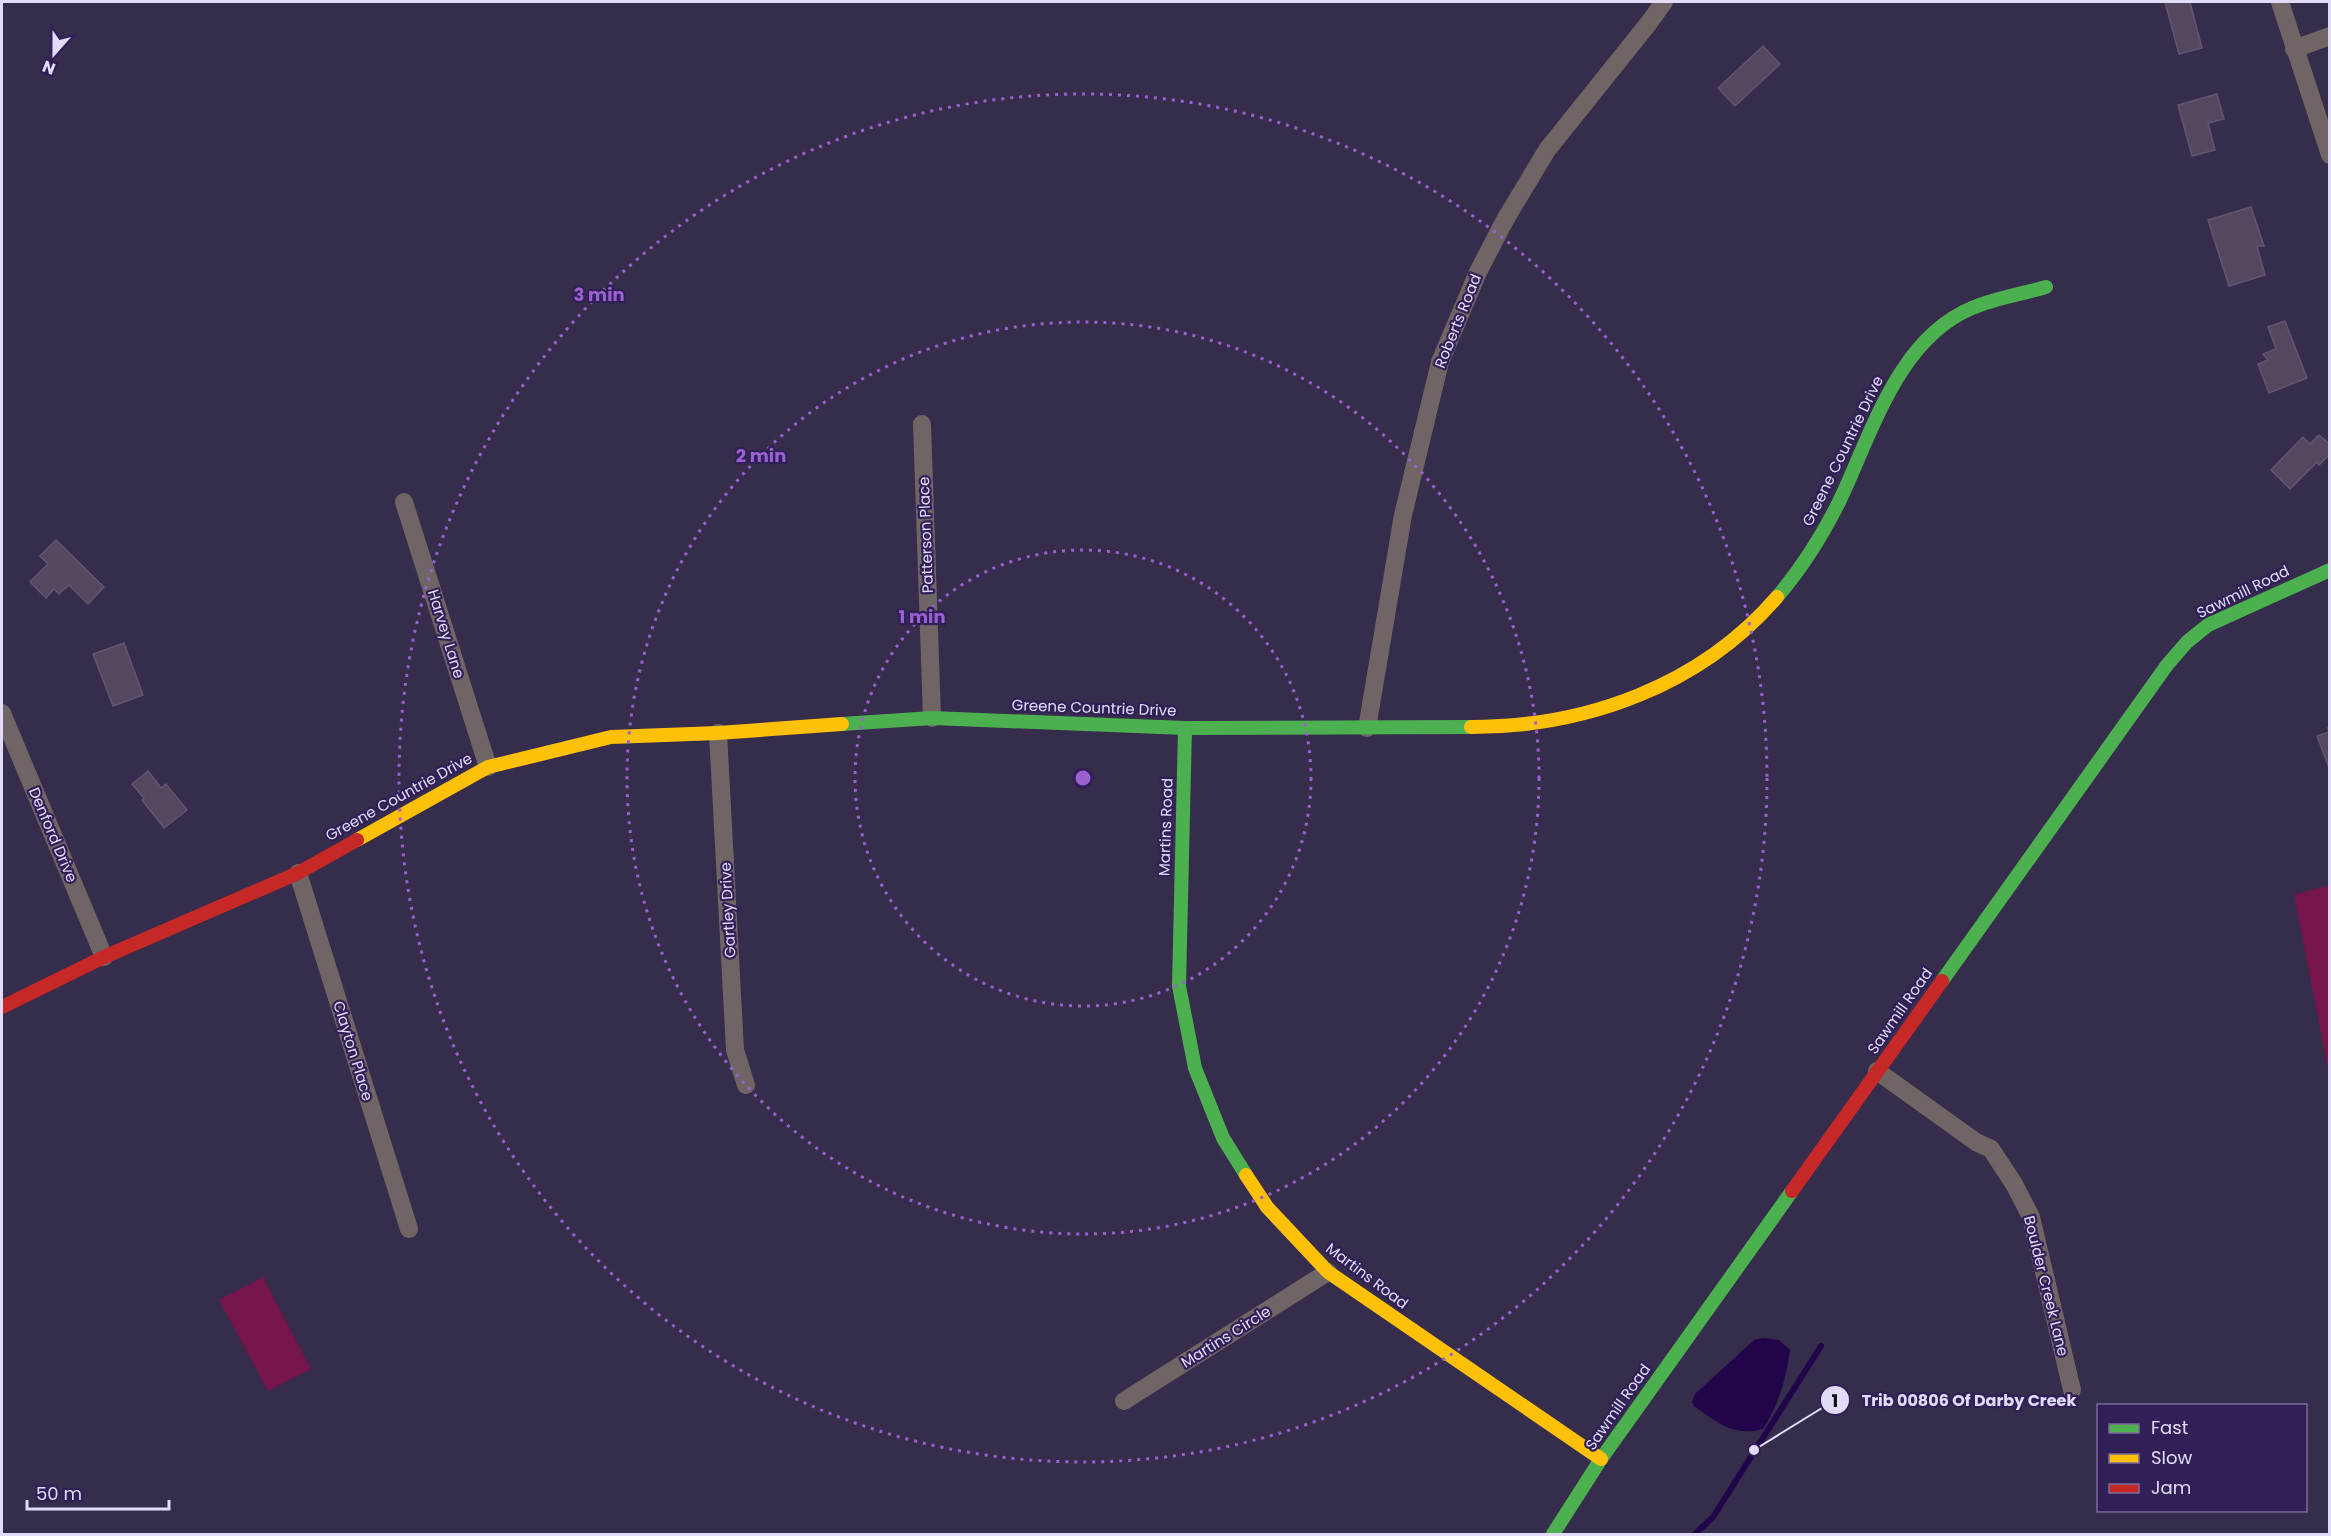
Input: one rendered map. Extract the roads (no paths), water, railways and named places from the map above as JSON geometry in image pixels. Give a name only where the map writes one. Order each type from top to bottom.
[{"type":"street","name":"Roberts Road","points":[[1367,728],[1403,515],[1440,362],[1478,272],[1505,220],[1547,150],[1664,2]]},
{"type":"street","points":[[2280,2],[2330,155]]},
{"type":"street","points":[[2294,49],[2330,36]]},
{"type":"street","name":"Greene Countrie Drive","points":[[2,1007],[104,957],[298,873],[488,767],[611,737],[718,733],[932,718],[1185,728],[1492,727],[1573,716],[1608,708],[1647,693],[1696,666],[1764,612],[1790,582],[1814,547],[1838,504],[1895,381],[1919,346],[1942,326],[1971,308],[2046,287]]},
{"type":"street","name":"Patterson Place","points":[[922,424],[932,718]]},
{"type":"street","name":"Harvey Lane","points":[[404,501],[488,767]]},
{"type":"street","name":"Sawmill Road","points":[[1553,1534],[1601,1459],[2149,687],[2187,642],[2208,625],[2330,570]]},
{"type":"street","name":"Denford Drive","points":[[2,713],[104,957]]},
{"type":"street","name":"Martins Road","points":[[1185,728],[1179,986],[1195,1068],[1223,1138],[1267,1207],[1328,1272],[1601,1459]]},
{"type":"street","name":"Gartley Drive","points":[[718,733],[735,1050],[746,1085]]},
{"type":"street","name":"Clayton Place","points":[[298,873],[409,1229]]},
{"type":"street","name":"Boulder Creek Lane","points":[[1877,1071],[1976,1142],[1991,1149],[2014,1184],[2031,1217],[2072,1390]]},
{"type":"street","name":"Martins Circle","points":[[1124,1401],[1328,1272]]},
{"type":"waterway","points":[[1695,1534],[1713,1517],[1821,1346]]},
{"type":"place","name":"Trib 00806 Of Darby Creek","points":[[1754,1450]]}]
